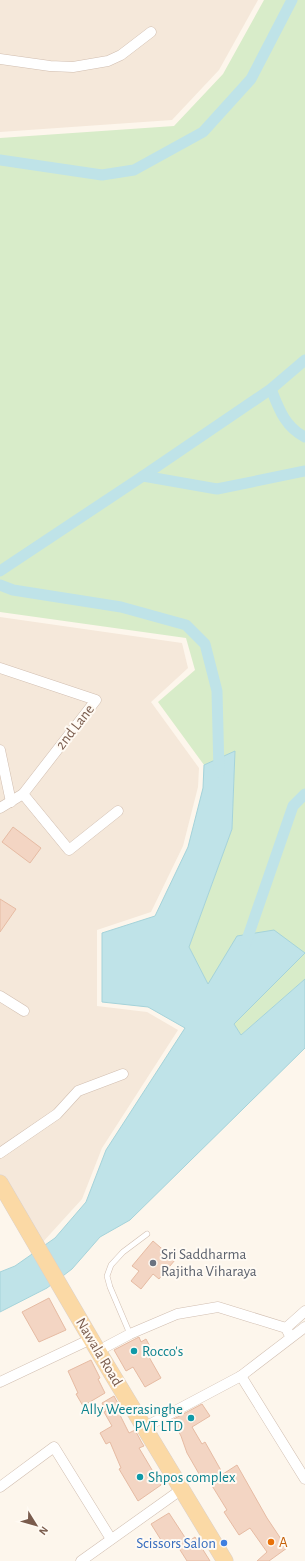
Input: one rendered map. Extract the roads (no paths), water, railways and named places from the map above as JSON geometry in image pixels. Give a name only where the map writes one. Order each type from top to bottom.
[{"type":"main road","name":"Nawala Road","points":[[0,1183],[94,1345],[225,1561]]},
{"type":"street","points":[[0,59],[50,66],[73,67],[108,61],[121,55],[151,32]]},
{"type":"street","name":"2nd Lane","points":[[0,668],[96,700],[23,794],[0,808]]},
{"type":"street","points":[[0,750],[11,802]]},
{"type":"street","points":[[23,794],[69,850],[118,811]]},
{"type":"street","points":[[0,996],[24,1011]]},
{"type":"street","points":[[0,1153],[57,1114],[78,1091],[123,1074]]},
{"type":"street","points":[[0,1382],[94,1345],[130,1334],[177,1314],[218,1307],[286,1328],[291,1338]]},
{"type":"street","points":[[286,1328],[305,1311]]},
{"type":"street","points":[[145,1428],[241,1376],[305,1327]]},
{"type":"street","points":[[241,1376],[305,1479]]},
{"type":"street","points":[[0,1487],[54,1447],[111,1540]]},
{"type":"street","points":[[81,1561],[182,1489]]},
{"type":"lane","points":[[130,1334],[107,1276],[111,1265],[123,1252],[147,1234]]},
{"type":"water","points":[[235,751],[232,829],[189,947],[208,984],[237,936],[274,930],[305,953],[234,1024],[241,1035],[305,979],[305,1048],[130,1220],[100,1237],[72,1269],[47,1288],[0,1312],[0,1272],[15,1266],[55,1238],[86,1202],[106,1150],[185,1028],[148,1007],[102,1002],[102,933],[155,916],[188,847],[203,788],[204,765]]},
{"type":"waterway","points":[[0,160],[102,175],[134,170],[203,132],[251,79],[292,0]]},
{"type":"waterway","points":[[143,476],[271,389],[305,360]]},
{"type":"waterway","points":[[271,389],[280,410],[288,423],[298,433],[305,437]]},
{"type":"waterway","points":[[0,571],[143,476],[217,489],[305,471]]},
{"type":"waterway","points":[[0,585],[13,590],[121,607],[186,625],[205,644],[217,691],[219,772]]},
{"type":"waterway","points":[[244,948],[293,806],[305,794]]},
{"type":"place","name":"Sri Saddharma Rajitha Viharaya","points":[[153,1263]]},
{"type":"place","name":"Rocco's","points":[[134,1351]]},
{"type":"place","name":"Ally Weerasinghe PVT LTD","points":[[191,1418]]},
{"type":"place","name":"Shpos complex","points":[[140,1477]]},
{"type":"place","name":"A","points":[[271,1542]]},
{"type":"place","name":"Scissors Salon","points":[[224,1543]]}]
